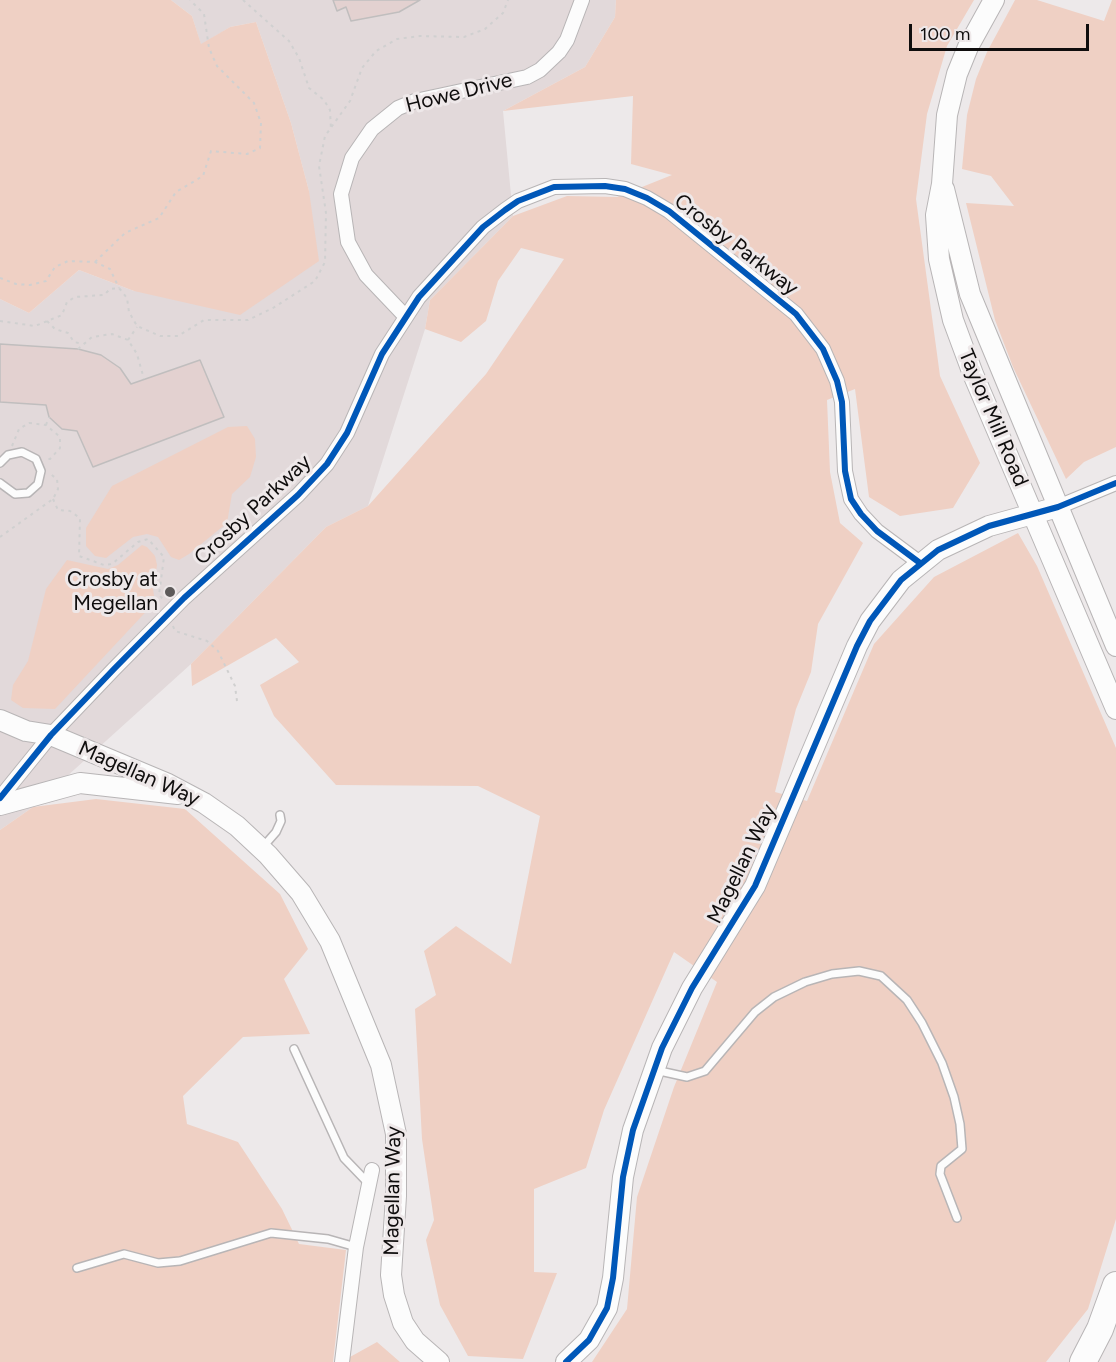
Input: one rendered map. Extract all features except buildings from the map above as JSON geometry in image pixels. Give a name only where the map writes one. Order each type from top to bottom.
[{"type":"highway","points":[[1083,1362],[1100,1329],[1116,1285]]},
{"type":"street","name":"Howe Drive","points":[[405,316],[366,275],[348,242],[342,195],[352,158],[372,129],[398,108],[415,101],[527,77],[540,70],[559,52],[567,40],[582,0]]},
{"type":"street","name":"Taylor Mill Road","points":[[994,0],[968,47],[957,74],[947,115],[942,184],[936,215],[939,258],[953,320],[995,428],[1034,513],[1116,708]]},
{"type":"street","name":"Taylor Mill Road","points":[[942,184],[970,294],[1116,646]]},
{"type":"street","name":"Crosby Parkway","points":[[0,798],[51,735],[173,609],[231,552],[298,495],[327,464],[347,434],[382,354],[405,316],[483,227],[518,201],[539,192],[572,185],[615,187],[647,198],[669,211],[796,314],[811,330],[823,349],[842,402],[845,471],[852,499],[861,514],[877,531],[920,562]]},
{"type":"street","points":[[1058,507],[1116,483]]},
{"type":"street","name":"Magellan Way","points":[[566,1362],[590,1340],[607,1308],[613,1278],[623,1177],[633,1130],[653,1070],[678,1014],[754,886],[857,646],[886,599],[920,562],[938,550],[989,526],[1058,507]]},
{"type":"street","points":[[0,708],[33,721],[51,735]]},
{"type":"street","points":[[0,720],[26,731],[51,735]]},
{"type":"street","name":"Magellan Way","points":[[51,735],[190,795],[237,826],[261,848],[301,893],[321,925],[381,1065],[396,1134],[396,1196],[391,1275],[394,1295],[403,1323],[415,1341],[439,1362]]},
{"type":"street","points":[[0,805],[80,783],[190,795]]},
{"type":"street","points":[[342,1362],[356,1248],[371,1185],[372,1170]]},
{"type":"lane","points":[[0,464],[8,455],[22,452],[36,459],[41,471],[34,489],[15,495],[1,487]]},
{"type":"lane","points":[[261,848],[276,832],[281,821],[280,815]]},
{"type":"lane","points":[[653,1070],[687,1077],[705,1071],[755,1012],[774,997],[804,982],[832,974],[860,971],[881,976],[907,1000],[921,1023],[942,1063],[954,1097],[960,1124],[962,1149],[941,1166],[940,1174],[957,1218]]},
{"type":"lane","points":[[294,1049],[344,1158],[371,1185]]},
{"type":"lane","points":[[77,1268],[124,1254],[158,1263],[180,1261],[272,1233],[328,1239],[356,1248]]},
{"type":"path","points":[[95,262],[125,233],[159,218],[176,192],[203,176],[211,151],[247,154],[260,148],[261,123],[254,103],[217,66],[209,48],[204,14],[190,0]]},
{"type":"path","points":[[243,0],[289,40],[299,58],[309,88],[324,100],[330,110],[331,130]]},
{"type":"path","points":[[0,278],[16,284],[30,285],[46,281],[55,267],[68,261],[95,262],[110,269],[119,288],[127,298],[129,312],[137,326],[160,336],[178,336],[204,320],[248,320],[273,308],[315,281],[326,262],[326,213],[319,166],[326,136],[350,100],[362,68],[376,51],[397,39],[420,36],[464,36],[485,29],[503,13],[508,0]]},
{"type":"path","points":[[0,321],[35,326],[62,315],[67,302],[75,297],[104,295],[110,289],[119,288]]},
{"type":"path","points":[[47,321],[55,329],[68,333],[74,342],[84,344]]},
{"type":"path","points":[[128,339],[137,326]]},
{"type":"path","points":[[78,349],[92,336],[112,334],[128,339],[137,354],[144,379]]},
{"type":"path","points":[[46,426],[49,417]]},
{"type":"path","points":[[8,455],[19,429],[29,423],[46,426],[60,437],[60,448],[50,459],[36,459]]},
{"type":"path","points":[[45,459],[46,465]]},
{"type":"path","points":[[0,537],[52,500],[58,489],[57,478],[47,471]]},
{"type":"path","points":[[52,500],[58,510],[70,511],[80,518],[80,556],[104,565],[112,564],[138,542],[148,539],[164,557],[159,595],[173,609],[171,623],[175,631],[207,641],[218,651],[235,686],[237,700]]},
{"type":"shaded area","points":[[0,0],[171,0],[192,16],[201,44],[230,27],[256,22],[291,123],[309,191],[319,261],[240,315],[134,291],[79,270],[29,313],[0,299]]},
{"type":"shaded area","points":[[171,0],[616,0],[615,17],[585,67],[503,111],[513,216],[430,300],[425,329],[368,506],[326,527],[191,664],[33,807],[0,830],[0,299],[29,313],[79,270],[134,291],[309,191],[291,123],[256,22],[230,27],[201,45],[192,16]]},
{"type":"shaded area","points":[[616,0],[974,0],[947,46],[927,114],[916,199],[940,376],[980,463],[953,508],[900,516],[869,497],[855,389],[827,400],[830,472],[840,523],[863,543],[818,624],[811,672],[796,709],[775,792],[807,801],[874,644],[934,577],[1018,533],[1037,566],[1116,748],[1116,1219],[1088,1309],[1046,1362],[592,1362],[627,1309],[637,1197],[674,1087],[717,982],[674,952],[604,1110],[586,1168],[534,1189],[534,1272],[557,1273],[523,1359],[468,1356],[440,1305],[426,1240],[434,1220],[422,1139],[415,1009],[436,995],[424,951],[456,926],[511,964],[540,816],[478,786],[336,785],[274,716],[260,685],[299,662],[276,638],[192,686],[191,664],[326,527],[368,506],[486,374],[564,259],[521,248],[498,281],[486,321],[461,342],[425,329],[430,300],[513,216],[567,196],[617,197],[672,175],[631,164],[633,96],[503,111],[585,67],[615,17]]},
{"type":"shaded area","points":[[1015,0],[1037,0],[1104,21],[1112,0],[1116,0],[1116,447],[1084,462],[1066,479],[1013,367],[995,320],[966,203],[1014,206],[991,176],[962,169],[967,115],[976,79],[987,52]]},
{"type":"shaded area","points":[[247,426],[255,439],[256,457],[250,477],[232,494],[227,523],[189,554],[179,560],[171,557],[158,537],[147,534],[133,537],[106,558],[95,556],[86,546],[86,528],[112,486],[228,427]]},
{"type":"shaded area","points":[[142,545],[155,556],[157,565],[153,589],[155,602],[55,709],[23,708],[11,700],[13,685],[28,661],[46,589],[67,560],[108,569],[118,565]]},
{"type":"shaded area","points":[[96,799],[185,809],[280,894],[308,949],[284,979],[310,1034],[243,1037],[183,1096],[187,1124],[238,1142],[282,1209],[299,1244],[346,1250],[333,1362],[0,1362],[0,830],[33,807]]},
{"type":"shaded area","points":[[377,1342],[400,1362],[341,1362]]},
{"type":"cycle path","points":[[0,798],[51,735],[114,669],[184,598],[298,495],[327,464],[347,433],[382,354],[419,297],[483,227],[518,201],[554,187],[605,186],[625,189],[647,198],[669,211],[796,314],[823,349],[837,381],[842,402],[845,471],[851,499],[877,531],[920,563]]},
{"type":"cycle path","points":[[566,1362],[589,1340],[607,1308],[613,1278],[623,1177],[633,1130],[662,1048],[692,988],[755,886],[857,646],[870,621],[901,580],[938,550],[989,526],[1058,507],[1116,483]]},
{"type":"place","name":"Crosby at Megellan","points":[[170,592]]}]
